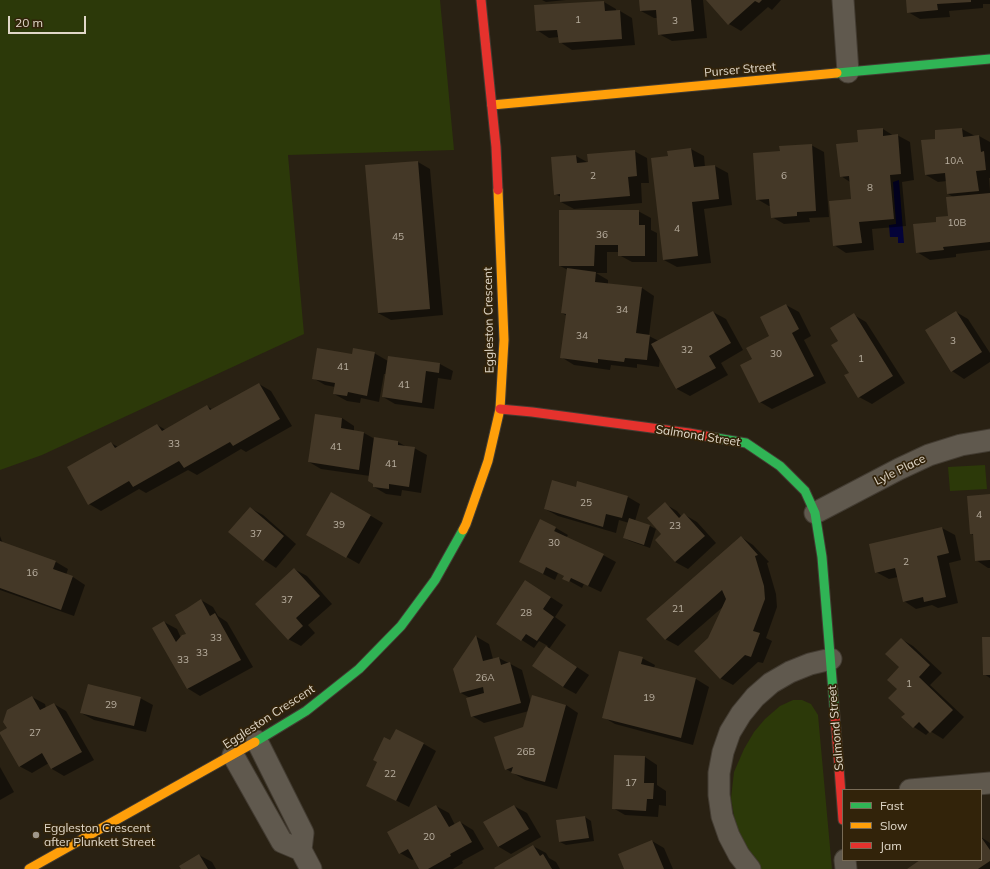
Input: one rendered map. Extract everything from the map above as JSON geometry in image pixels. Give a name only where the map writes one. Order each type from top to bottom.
[{"type":"street","name":"Eggleston Crescent","points":[[29,869],[233,755],[306,711],[359,669],[400,626],[435,580],[466,524],[488,461],[500,409],[504,340],[496,155],[482,0]]},
{"type":"street","points":[[843,0],[848,72]]},
{"type":"street","name":"Purser Street","points":[[492,105],[990,59]]},
{"type":"street","name":"Salmond Street","points":[[500,409],[689,433],[746,444],[780,466],[805,491],[815,513],[822,557],[842,796]]},
{"type":"street","name":"Lyle Place","points":[[815,513],[929,455],[961,445],[990,440]]},
{"type":"street","points":[[750,869],[739,855],[729,836],[722,816],[719,795],[719,773],[723,752],[730,732],[741,714],[755,697],[771,683],[790,672],[810,664],[831,659]]},
{"type":"street","points":[[257,741],[303,833],[301,850],[312,869]]},
{"type":"street","points":[[233,755],[282,842],[301,850]]},
{"type":"street","points":[[921,789],[990,783]]},
{"type":"green space","points":[[0,0],[440,0],[454,150],[288,155],[304,334],[42,455],[0,470]]},
{"type":"green space","points":[[985,465],[987,489],[950,491],[948,467]]},
{"type":"green space","points":[[793,700],[802,700],[811,704],[818,715],[832,869],[759,869],[741,844],[735,822],[731,798],[734,772],[744,749],[754,732],[765,719],[780,706]]},
{"type":"shaded area","points":[[899,180],[904,243],[898,243],[898,237],[890,237],[889,225],[896,224],[893,182]]},
{"type":"building","points":[[639,0],[691,0],[694,31],[658,35],[656,10],[640,11]]},
{"type":"building","points":[[706,0],[762,0],[759,3],[755,1],[728,25]]},
{"type":"building","points":[[906,0],[971,0],[971,2],[937,4],[938,10],[907,13]]},
{"type":"building","points":[[604,1],[605,11],[620,10],[622,39],[559,43],[557,30],[536,31],[534,5]]},
{"type":"building","points":[[883,128],[883,136],[898,134],[901,174],[890,175],[894,219],[859,222],[862,243],[833,246],[829,201],[851,199],[849,176],[840,177],[836,144],[858,142],[857,130]]},
{"type":"building","points":[[962,128],[963,137],[979,135],[981,152],[984,151],[986,170],[976,171],[979,191],[947,194],[945,173],[925,175],[921,140],[935,139],[935,130]]},
{"type":"building","points":[[812,144],[816,211],[797,212],[797,216],[771,218],[769,199],[756,200],[753,153],[780,151],[779,146]]},
{"type":"building","points":[[691,148],[694,167],[715,165],[719,199],[692,202],[698,256],[663,260],[651,158],[668,156],[667,151]]},
{"type":"building","points":[[635,150],[637,176],[628,177],[630,196],[560,202],[560,194],[554,195],[551,157],[576,155],[577,163],[588,162],[587,154]]},
{"type":"building","points":[[418,161],[430,309],[378,313],[365,165]]},
{"type":"building","points":[[990,193],[990,242],[943,247],[944,250],[916,253],[913,224],[936,222],[936,217],[948,216],[946,197]]},
{"type":"building","points":[[559,210],[639,210],[639,225],[645,225],[645,256],[618,256],[618,245],[595,245],[594,266],[559,266]]},
{"type":"building","points":[[567,268],[596,272],[595,282],[642,287],[636,333],[650,335],[647,360],[625,358],[624,362],[598,359],[598,363],[560,358],[566,314],[561,313]]},
{"type":"building","points":[[786,304],[799,329],[792,333],[814,376],[759,403],[740,365],[752,359],[746,348],[769,336],[760,317]]},
{"type":"building","points":[[713,311],[731,343],[709,356],[716,368],[676,389],[651,344]]},
{"type":"building","points":[[956,311],[982,352],[951,372],[925,330]]},
{"type":"building","points":[[854,313],[893,376],[858,398],[844,375],[849,373],[831,345],[838,341],[830,328]]},
{"type":"building","points":[[317,348],[352,354],[353,348],[375,352],[367,396],[348,392],[347,396],[333,394],[335,383],[312,379]]},
{"type":"building","points":[[388,356],[440,363],[439,373],[426,371],[422,403],[382,397]]},
{"type":"building","points":[[259,383],[280,419],[233,446],[230,442],[184,468],[179,461],[133,487],[129,481],[88,505],[67,467],[111,442],[115,448],[157,424],[162,431],[207,405],[210,410]]},
{"type":"building","points":[[315,414],[342,418],[341,428],[364,432],[359,470],[308,462]]},
{"type":"building","points":[[374,437],[398,441],[398,445],[415,447],[409,487],[389,484],[389,489],[373,487],[373,484],[368,481]]},
{"type":"building","points":[[552,480],[576,487],[577,481],[628,496],[622,518],[606,514],[603,527],[544,509]]},
{"type":"building","points":[[331,492],[371,515],[346,558],[306,535]]},
{"type":"building","points":[[990,494],[990,560],[975,561],[973,534],[970,534],[967,496]]},
{"type":"building","points":[[665,502],[679,518],[684,513],[705,536],[675,562],[655,540],[661,534],[647,518]]},
{"type":"building","points":[[250,507],[284,536],[263,561],[228,532]]},
{"type":"building","points":[[629,518],[650,525],[644,545],[623,538]]},
{"type":"building","points":[[540,519],[556,527],[554,531],[604,554],[588,586],[571,578],[569,582],[562,579],[564,576],[546,567],[543,574],[519,562]]},
{"type":"building","points":[[942,527],[949,553],[937,556],[946,597],[924,602],[923,597],[903,602],[895,568],[875,573],[869,544]]},
{"type":"building","points":[[741,536],[758,555],[755,556],[764,586],[765,599],[753,631],[760,633],[751,657],[745,655],[720,679],[694,651],[708,638],[726,599],[722,590],[665,640],[646,619]]},
{"type":"building","points":[[0,541],[56,561],[53,569],[73,576],[61,610],[0,588]]},
{"type":"building","points":[[294,568],[320,596],[296,618],[303,626],[288,640],[255,604]]},
{"type":"building","points":[[525,580],[551,597],[543,609],[554,617],[537,641],[526,634],[521,641],[496,624]]},
{"type":"building","points":[[201,599],[210,616],[215,613],[241,660],[187,689],[152,628],[164,621],[176,642],[182,635],[186,634],[175,615]]},
{"type":"building","points":[[476,635],[483,661],[499,657],[501,665],[510,662],[521,703],[471,717],[466,698],[484,693],[483,687],[460,693],[453,669]]},
{"type":"building","points":[[982,637],[990,637],[990,675],[983,675]]},
{"type":"building","points":[[901,638],[930,665],[919,677],[953,710],[930,733],[919,722],[913,728],[901,717],[905,714],[888,698],[897,689],[887,680],[899,667],[885,654]]},
{"type":"building","points":[[546,646],[577,667],[563,687],[532,666]]},
{"type":"building","points":[[619,651],[643,657],[641,664],[696,678],[681,738],[602,718]]},
{"type":"building","points":[[88,684],[141,697],[134,726],[80,713]]},
{"type":"building","points":[[532,695],[566,705],[545,782],[511,773],[513,767],[505,770],[494,737],[523,727]]},
{"type":"building","points":[[32,696],[40,710],[54,703],[82,752],[51,769],[42,753],[19,767],[0,734],[0,732],[7,728],[3,722],[7,710]]},
{"type":"building","points":[[396,729],[424,743],[396,801],[366,786],[377,762],[373,760],[384,737],[390,740]]},
{"type":"building","points":[[614,755],[645,756],[644,783],[654,783],[653,799],[647,799],[646,811],[612,809]]},
{"type":"building","points":[[436,805],[449,827],[460,821],[472,842],[450,854],[451,856],[428,869],[419,869],[408,849],[399,854],[387,832]]},
{"type":"building","points":[[514,805],[529,829],[498,847],[483,822]]},
{"type":"building","points":[[585,816],[589,838],[559,842],[556,820]]},
{"type":"building","points":[[982,838],[990,850],[990,861],[978,869],[907,869],[919,861],[982,861]]},
{"type":"building","points":[[652,840],[664,869],[624,869],[618,854]]},
{"type":"building","points":[[533,845],[540,856],[543,854],[552,869],[494,868]]},
{"type":"building","points":[[199,854],[208,869],[181,869],[179,866]]},
{"type":"traffic: fast","points":[[837,73],[990,59]]},
{"type":"traffic: fast","points":[[711,437],[746,443],[780,466],[805,491],[815,513],[822,557],[835,716]]},
{"type":"traffic: fast","points":[[255,742],[306,711],[359,669],[401,626],[435,580],[463,530]]},
{"type":"traffic: slow","points":[[492,105],[837,73]]},
{"type":"traffic: slow","points":[[463,530],[488,461],[500,409],[504,340],[498,190]]},
{"type":"traffic: slow","points":[[29,869],[255,742]]},
{"type":"traffic: jam","points":[[481,0],[496,147],[498,190]]},
{"type":"traffic: jam","points":[[500,409],[532,412],[711,437]]},
{"type":"traffic: jam","points":[[835,716],[842,807]]},
{"type":"place","name":"Eggleston Crescent after Plunkett Street","points":[[36,835]]}]
